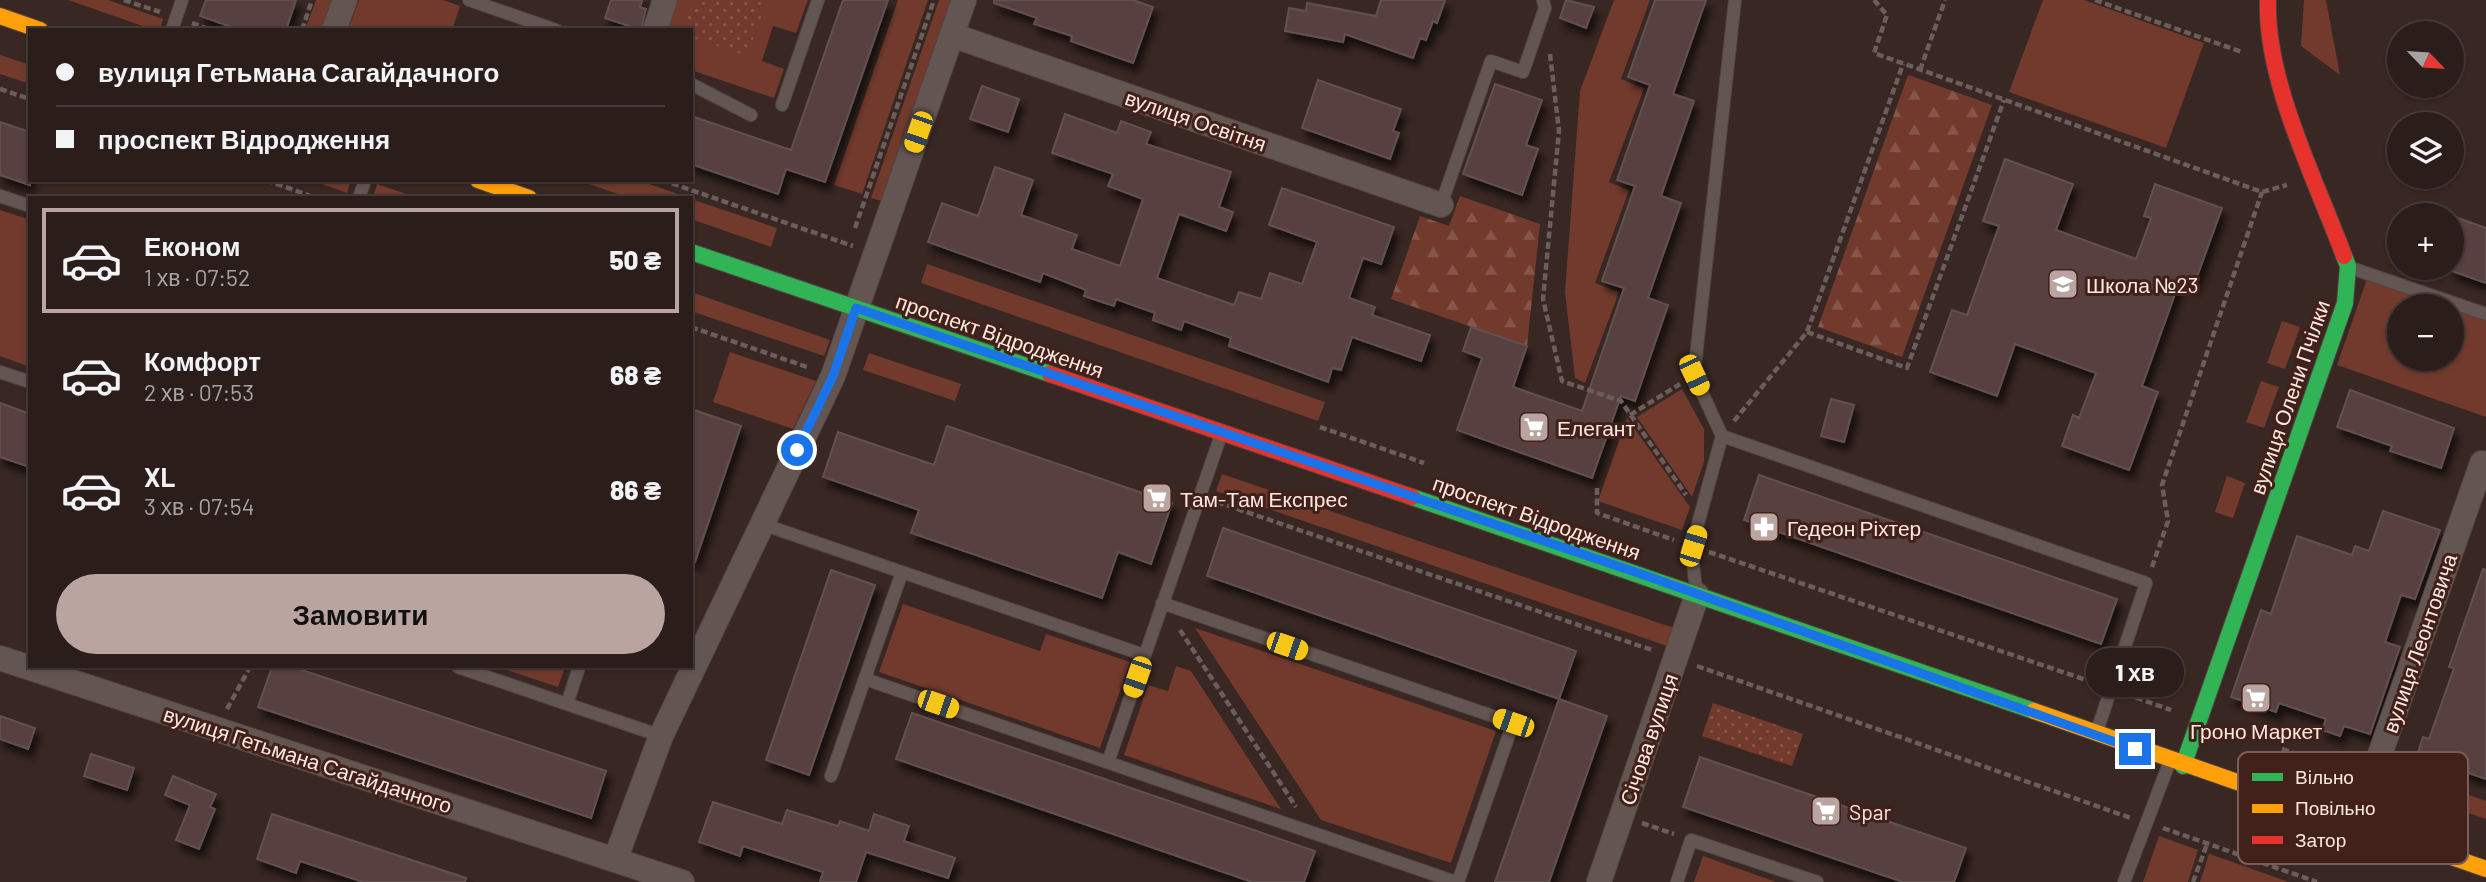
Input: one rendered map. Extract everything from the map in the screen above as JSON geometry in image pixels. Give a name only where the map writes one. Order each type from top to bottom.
[{"type":"main road","name":"вулиця Олени Пчілки","points":[[2177,763],[2345,303],[2348,266],[2274,72],[2267,30],[2269,0]]},
{"type":"main road","points":[[0,16],[34,28]]},
{"type":"main road","points":[[484,182],[523,196]]},
{"type":"main road","name":"проспект Відродження","points":[[693,254],[1698,595],[2238,783]]},
{"type":"main road","name":"проспект Відродження","points":[[2468,863],[2486,869]]},
{"type":"street","points":[[335,28],[345,0]]},
{"type":"street","points":[[656,28],[665,0]]},
{"type":"street","points":[[615,860],[661,736],[833,376],[964,0]]},
{"type":"street","name":"вулиця Освітня","points":[[952,34],[1441,205]]},
{"type":"street","name":"вулиця Леонтовича","points":[[2381,752],[2482,463]]},
{"type":"street","name":"Січова вулиця","points":[[1599,882],[1698,595]]},
{"type":"street","name":"вулиця Гетьмана Сагайдачного","points":[[0,658],[28,667]]},
{"type":"street","name":"вулиця Гетьмана Сагайдачного","points":[[30,668],[682,882]]},
{"type":"lane","points":[[173,28],[182,0]]},
{"type":"lane","points":[[469,0],[550,28]]},
{"type":"lane","points":[[782,105],[818,0]]},
{"type":"lane","points":[[1441,205],[1491,61],[1522,72],[1545,8],[1543,0]]},
{"type":"lane","points":[[1698,595],[1691,549],[1702,518],[1722,436],[1694,375],[1735,0]]},
{"type":"lane","points":[[693,85],[751,115]]},
{"type":"lane","points":[[0,196],[28,205]]},
{"type":"lane","points":[[2348,266],[2486,314]]},
{"type":"lane","points":[[0,372],[28,381]]},
{"type":"lane","points":[[1108,762],[1221,432]]},
{"type":"lane","points":[[1722,436],[2146,583],[2096,735]]},
{"type":"lane","points":[[762,524],[1144,655]]},
{"type":"lane","points":[[831,776],[902,572]]},
{"type":"lane","points":[[865,679],[1457,882],[1513,723],[1162,603]]},
{"type":"lane","points":[[461,668],[661,736]]},
{"type":"lane","points":[[566,704],[579,668]]},
{"type":"lane","points":[[2124,882],[2147,823],[2177,763]]},
{"type":"lane","points":[[1677,882],[1691,840],[1817,882]]},
{"type":"path","points":[[303,28],[312,0]]},
{"type":"path","points":[[849,245],[933,0]]},
{"type":"path","points":[[1874,0],[1887,15],[1874,53],[2262,192],[2162,485],[2168,522],[2146,583]]},
{"type":"path","points":[[1920,70],[1945,0]]},
{"type":"path","points":[[2095,0],[2243,52]]},
{"type":"path","points":[[1549,49],[1559,131],[1543,299],[1562,380],[1621,401],[1702,518]]},
{"type":"path","points":[[1722,436],[1807,332],[1903,64]]},
{"type":"path","points":[[0,89],[28,98]]},
{"type":"path","points":[[1807,332],[1907,368],[2004,100]]},
{"type":"path","points":[[271,182],[310,196]]},
{"type":"path","points":[[668,182],[875,254]]},
{"type":"path","points":[[693,328],[833,376]]},
{"type":"path","points":[[1630,415],[1694,375]]},
{"type":"path","points":[[1320,427],[1424,463]]},
{"type":"path","points":[[1199,496],[1676,658],[2238,855]]},
{"type":"path","points":[[1162,603],[1312,833]]},
{"type":"path","points":[[215,729],[249,668]]},
{"type":"path","points":[[2282,749],[2290,752]]},
{"type":"path","points":[[1622,816],[1691,840]]},
{"type":"path","points":[[2193,882],[2207,844]]},
{"type":"path","points":[[2265,864],[2317,882]]},
{"type":"green space","points":[[68,0],[108,0],[163,19],[161,28],[148,28]]},
{"type":"green space","points":[[316,0],[334,0],[324,28],[306,28]]},
{"type":"green space","points":[[359,0],[443,0],[460,6],[453,28],[349,28]]},
{"type":"green space","points":[[673,0],[808,0],[796,33],[773,26],[762,61],[784,69],[774,98],[693,71],[693,28],[664,28]]},
{"type":"green space","points":[[693,0],[767,0],[747,56],[693,38],[693,28],[684,28]]},
{"type":"green space","points":[[898,0],[928,0],[862,194],[834,185]]},
{"type":"green space","points":[[939,0],[951,0],[882,201],[871,198]]},
{"type":"green space","points":[[1614,0],[1650,0],[1621,79],[1644,88],[1609,182],[1629,190],[1595,283],[1619,292],[1585,383],[1575,378],[1565,292],[1580,91]]},
{"type":"green space","points":[[2043,0],[2084,0],[2204,43],[2166,148],[2009,92]]},
{"type":"green space","points":[[2304,0],[2326,0],[2340,75],[2301,46]]},
{"type":"green space","points":[[0,55],[28,64],[28,83],[0,74]]},
{"type":"green space","points":[[1908,75],[1992,105],[1902,357],[1818,327]]},
{"type":"green space","points":[[317,182],[350,182],[347,193]]},
{"type":"green space","points":[[584,182],[644,182],[683,196],[623,196]]},
{"type":"green space","points":[[377,184],[412,196],[374,196]]},
{"type":"green space","points":[[1460,196],[1540,224],[1527,346],[1391,299],[1420,216],[1449,226]]},
{"type":"green space","points":[[693,200],[777,228],[771,247],[693,220]]},
{"type":"green space","points":[[0,210],[28,219],[28,366],[0,356]]},
{"type":"green space","points":[[927,264],[1325,402],[1318,421],[921,283]]},
{"type":"green space","points":[[2367,279],[2410,294],[2387,294],[2387,371],[2464,371],[2464,313],[2486,321],[2486,417],[2337,365]]},
{"type":"green space","points":[[693,293],[830,340],[824,356],[693,312]]},
{"type":"green space","points":[[2282,321],[2300,327],[2285,369],[2267,363]]},
{"type":"green space","points":[[730,352],[816,381],[793,429],[713,402]]},
{"type":"green space","points":[[869,353],[961,384],[955,401],[863,370]]},
{"type":"green space","points":[[2261,381],[2279,387],[2264,428],[2246,422]]},
{"type":"green space","points":[[1682,389],[1704,429],[1704,462],[1692,497],[1637,417]]},
{"type":"green space","points":[[1627,418],[1690,507],[1682,530],[1598,501]]},
{"type":"green space","points":[[1222,474],[1674,628],[1667,646],[1216,491]]},
{"type":"green space","points":[[2227,476],[2245,483],[2233,518],[2215,512]]},
{"type":"green space","points":[[903,604],[1040,651],[1046,634],[1130,662],[1100,748],[879,672]]},
{"type":"green space","points":[[1195,628],[1496,731],[1451,863],[1321,820]]},
{"type":"green space","points":[[1176,666],[1191,671],[1281,809],[1124,755],[1148,685],[1168,691]]},
{"type":"green space","points":[[501,668],[565,668],[558,687]]},
{"type":"green space","points":[[1713,703],[1803,734],[1792,766],[1702,736]]},
{"type":"green space","points":[[2468,795],[2486,801],[2486,819],[2468,813]]},
{"type":"green space","points":[[2159,836],[2198,850],[2188,882],[2143,882]]},
{"type":"green space","points":[[2210,854],[2289,882],[2200,882]]},
{"type":"green space","points":[[1703,856],[1776,882],[1694,882]]},
{"type":"building","points":[[206,0],[296,0],[287,28],[234,28],[200,16]]},
{"type":"building","points":[[611,0],[642,0],[640,7],[646,9],[641,28],[605,18]]},
{"type":"building","points":[[843,0],[888,0],[825,182],[786,169],[778,194],[693,165],[693,117],[791,150]]},
{"type":"building","points":[[994,0],[1133,0],[1153,7],[1133,63],[1071,41],[1072,36],[1034,24],[1037,18],[994,3]]},
{"type":"building","points":[[1381,0],[1445,0],[1437,23],[1433,21],[1426,40],[1420,38],[1413,58],[1345,34],[1343,42],[1285,31],[1289,8],[1306,11],[1307,3],[1376,16]]},
{"type":"building","points":[[1566,0],[1594,7],[1586,28],[1560,18]]},
{"type":"building","points":[[1655,0],[1706,0],[1673,94],[1694,101],[1661,196],[1681,203],[1648,298],[1668,305],[1635,401],[1621,396],[1592,478],[1457,430],[1482,358],[1463,351],[1471,327],[1527,346],[1513,387],[1582,411],[1624,288],[1602,281],[1635,186],[1617,180],[1650,85],[1628,77]]},
{"type":"building","points":[[1318,80],[1401,109],[1393,131],[1399,133],[1390,159],[1302,128]]},
{"type":"building","points":[[1495,84],[1542,100],[1526,145],[1538,149],[1522,195],[1463,174]]},
{"type":"building","points":[[982,86],[1019,99],[1008,132],[970,119]]},
{"type":"building","points":[[1065,114],[1117,133],[1121,121],[1151,132],[1146,144],[1231,172],[1219,207],[1233,212],[1226,231],[1179,214],[1157,278],[1234,305],[1239,292],[1261,299],[1270,273],[1302,284],[1317,242],[1269,225],[1282,188],[1394,227],[1381,264],[1363,258],[1349,298],[1375,307],[1372,315],[1430,335],[1421,361],[1352,337],[1341,370],[1332,368],[1328,382],[1229,346],[1231,338],[1184,321],[1181,330],[1153,320],[1155,313],[1116,299],[1114,306],[1084,296],[1086,290],[1043,273],[1040,282],[928,242],[942,203],[978,216],[995,167],[1033,180],[1021,215],[1077,235],[1072,249],[1120,266],[1143,199],[1108,186],[1113,174],[1052,153]]},
{"type":"building","points":[[0,122],[28,131],[30,185],[0,175]]},
{"type":"building","points":[[2005,159],[2073,184],[2056,230],[2136,259],[2151,218],[2144,216],[2155,184],[2222,208],[2194,285],[2180,280],[2142,386],[2158,392],[2129,470],[2062,446],[2073,415],[2079,418],[2096,373],[2015,344],[1997,396],[1930,372],[1952,310],[1967,315],[1999,226],[1983,221]]},
{"type":"building","points":[[2464,220],[2486,228],[2486,283],[2464,275]]},
{"type":"building","points":[[2350,390],[2454,428],[2441,468],[2390,451],[2392,446],[2337,427]]},
{"type":"building","points":[[1831,399],[1854,405],[1844,442],[1821,436]]},
{"type":"building","points":[[0,403],[28,413],[28,466],[0,457]]},
{"type":"building","points":[[693,410],[741,426],[693,562]]},
{"type":"building","points":[[947,426],[1172,503],[1151,564],[1118,552],[1102,598],[911,533],[919,510],[823,477],[838,432],[934,465]]},
{"type":"building","points":[[1759,475],[2117,599],[2101,644],[1744,520]]},
{"type":"building","points":[[2383,511],[2440,530],[2415,599],[2401,595],[2385,642],[2400,647],[2370,734],[2344,726],[2340,736],[2322,730],[2326,719],[2279,703],[2276,712],[2231,697],[2261,610],[2271,614],[2297,536],[2352,555],[2355,546],[2369,551]]},
{"type":"building","points":[[1223,528],[1576,651],[1559,699],[1207,576]]},
{"type":"building","points":[[2483,569],[2486,570],[2486,779],[2468,773],[2468,752],[2418,752],[2423,737],[2429,739],[2454,668],[2449,667]]},
{"type":"building","points":[[831,570],[875,585],[809,775],[766,760]]},
{"type":"building","points":[[272,668],[296,668],[606,771],[591,818],[258,707]]},
{"type":"building","points":[[1559,699],[1607,716],[1549,882],[1495,882]]},
{"type":"building","points":[[912,713],[1315,851],[1304,882],[1252,882],[896,759]]},
{"type":"building","points":[[0,716],[35,728],[28,749],[0,739]]},
{"type":"building","points":[[91,754],[134,768],[127,790],[84,776]]},
{"type":"building","points":[[1700,757],[1966,848],[1954,882],[1903,882],[1683,807]]},
{"type":"building","points":[[173,776],[216,794],[210,807],[215,809],[199,849],[176,840],[190,805],[165,795]]},
{"type":"building","points":[[713,802],[782,824],[787,810],[838,826],[840,821],[869,831],[874,814],[909,826],[904,841],[955,858],[948,878],[866,852],[856,882],[820,882],[823,872],[743,846],[740,856],[699,842]]},
{"type":"building","points":[[272,814],[466,878],[465,882],[363,882],[300,861],[296,873],[257,859]]},
{"type":"traffic: fast","points":[[693,253],[1050,374]]},
{"type":"traffic: fast","points":[[2183,766],[2345,303],[2348,266],[2344,256]]},
{"type":"traffic: fast","points":[[1412,497],[2034,711]]},
{"type":"traffic: slow","points":[[0,16],[34,28]]},
{"type":"traffic: slow","points":[[484,182],[523,196]]},
{"type":"traffic: slow","points":[[2034,711],[2238,782]]},
{"type":"traffic: slow","points":[[2468,863],[2486,869]]},
{"type":"traffic: jam","points":[[2268,0],[2269,31],[2283,97],[2344,256]]},
{"type":"traffic: jam","points":[[1050,374],[1412,497]]},
{"type":"place","name":"Школа №23","points":[[2063,284]]},
{"type":"place","name":"Елегант","points":[[1534,427]]},
{"type":"place","name":"Там-Там Експрес","points":[[1157,498]]},
{"type":"place","name":"Гедеон Ріхтер","points":[[1764,527]]},
{"type":"place","name":"Гроно Маркет","points":[[2256,698]]},
{"type":"place","name":"Spar","points":[[1826,811]]},
{"type":"route","points":[[797,450],[833,376],[856,308],[1641,574],[2135,749]]}]
